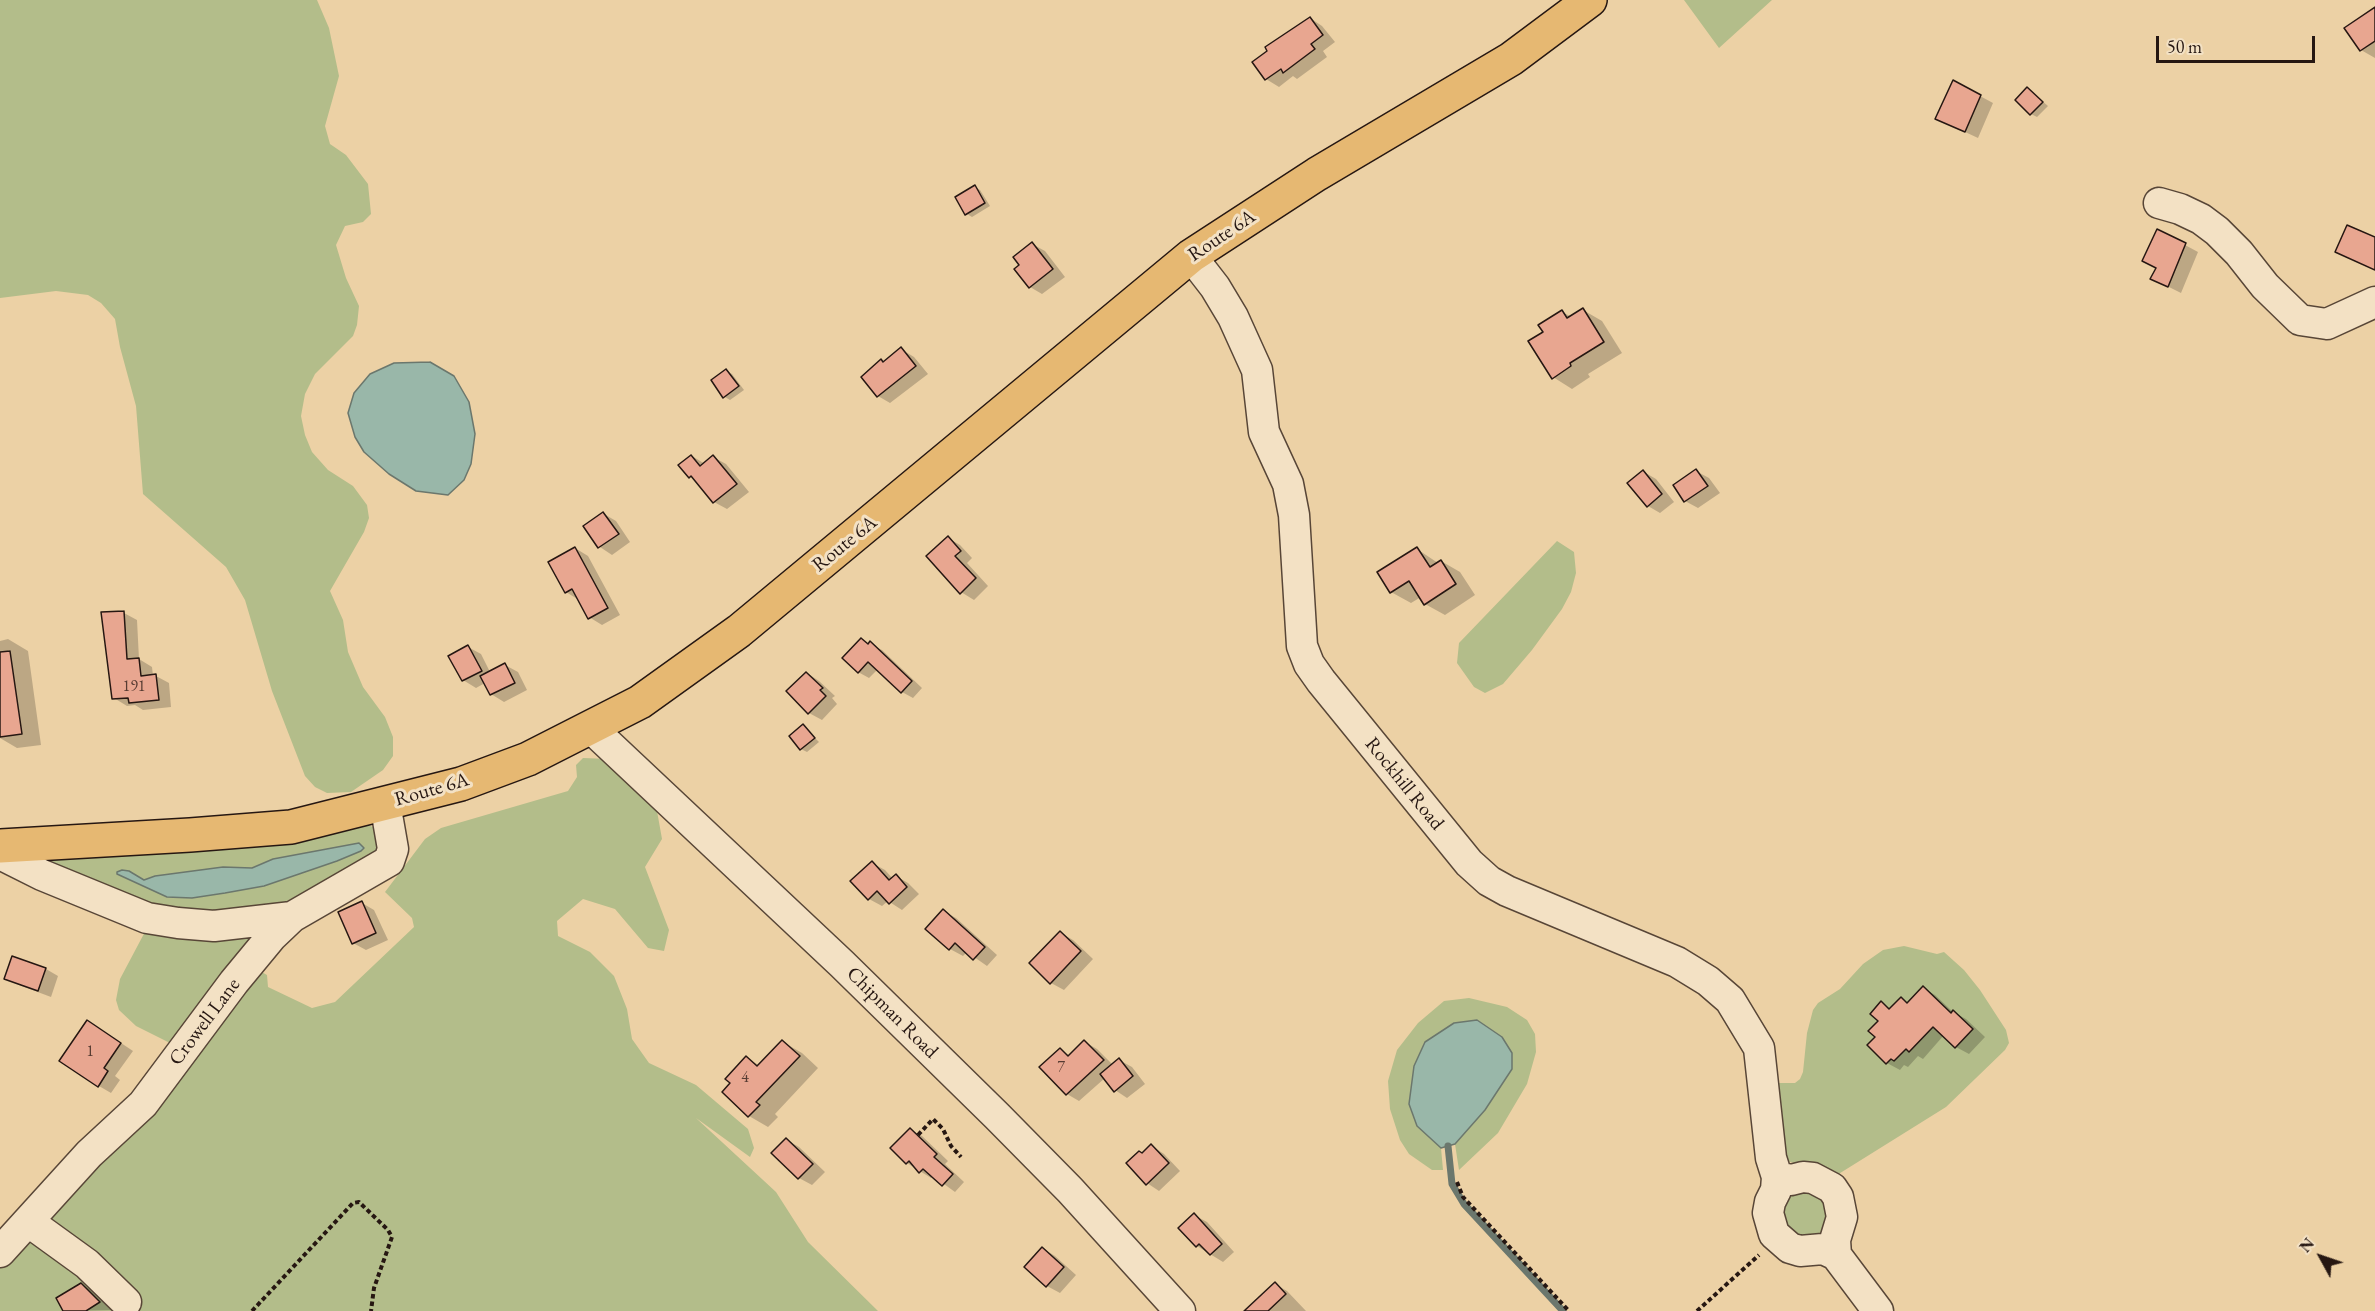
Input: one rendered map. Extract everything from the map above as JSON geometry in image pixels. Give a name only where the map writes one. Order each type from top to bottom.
[{"type":"main road","name":"Route 6A","points":[[0,846],[291,827],[461,784],[528,759],[640,702],[739,631],[1191,256],[1317,174],[1510,59],[1590,0]]},
{"type":"street","points":[[2159,203],[2180,208],[2217,231],[2239,253],[2265,286],[2300,320],[2310,324],[2327,324],[2375,302]]},
{"type":"street","name":"Rockhill Road","points":[[1191,256],[1215,287],[1233,317],[1257,370],[1264,432],[1288,484],[1294,515],[1302,646],[1309,664],[1469,863],[1489,881],[1507,891],[1677,962],[1708,981],[1730,1000],[1759,1048],[1771,1158],[1777,1177],[1776,1190],[1768,1213],[1769,1224],[1778,1238]]},
{"type":"street","name":"Chipman Road","points":[[591,728],[842,964],[989,1108],[1078,1199],[1180,1311]]},
{"type":"street","name":"Crowell Lane","points":[[0,1252],[89,1154],[143,1104],[234,982],[272,936],[292,917],[389,861],[393,849],[385,803]]},
{"type":"street","points":[[0,854],[42,875],[147,918],[214,926],[292,917]]},
{"type":"street","points":[[1777,1177],[1791,1180],[1803,1177],[1813,1178],[1832,1188],[1838,1197],[1842,1216],[1835,1240],[1836,1255]]},
{"type":"street","points":[[29,1221],[87,1264],[126,1302]]},
{"type":"street","points":[[1778,1238],[1790,1248],[1800,1251],[1823,1249],[1836,1255],[1878,1311]]},
{"type":"path","points":[[918,1135],[933,1119],[962,1157]]},
{"type":"path","points":[[1457,1182],[1463,1197],[1569,1311]]},
{"type":"path","points":[[252,1311],[353,1203],[359,1202],[392,1236],[374,1288],[371,1311]]},
{"type":"path","points":[[1697,1311],[1778,1238]]},
{"type":"green space","points":[[0,0],[317,0],[329,28],[339,76],[325,126],[330,144],[346,155],[368,184],[371,214],[363,222],[345,226],[336,245],[346,278],[359,306],[357,325],[353,336],[315,374],[305,394],[301,416],[312,452],[328,470],[353,486],[367,505],[369,518],[364,532],[330,591],[343,620],[348,652],[363,687],[385,717],[393,737],[393,756],[383,770],[351,792],[327,793],[315,787],[305,776],[272,691],[245,600],[226,567],[143,494],[136,406],[115,319],[101,303],[88,295],[56,291],[0,298]]},
{"type":"green space","points":[[1684,0],[1772,0],[1719,48]]},
{"type":"green space","points":[[1557,541],[1574,552],[1576,573],[1571,592],[1562,609],[1532,650],[1503,684],[1485,693],[1474,687],[1457,663],[1459,643]]},
{"type":"green space","points":[[583,758],[610,759],[629,772],[657,811],[662,839],[645,867],[669,930],[664,951],[648,948],[615,909],[583,899],[557,921],[558,936],[590,952],[614,976],[627,1009],[632,1039],[649,1063],[696,1085],[748,1129],[754,1148],[750,1157],[696,1118],[776,1192],[808,1242],[878,1311],[0,1311],[0,1262],[258,970],[267,975],[268,987],[312,1008],[335,1002],[414,927],[412,918],[385,892],[425,839],[441,828],[568,791],[577,777],[576,765]]},
{"type":"green space","points":[[363,823],[373,827],[380,838],[376,857],[285,902],[257,912],[178,915],[4,854]]},
{"type":"green space","points":[[147,928],[250,935],[255,938],[176,1046],[136,1026],[119,1010],[116,1000],[120,979]]},
{"type":"green space","points":[[1904,946],[1937,954],[1944,952],[1964,970],[2006,1030],[2009,1043],[2005,1050],[1946,1107],[1837,1175],[1781,1158],[1774,1083],[1795,1083],[1800,1079],[1813,1010],[1818,1003],[1840,989],[1863,964],[1883,950]]},
{"type":"green space","points":[[1469,998],[1507,1007],[1527,1020],[1535,1034],[1536,1052],[1527,1084],[1498,1133],[1459,1170],[1455,1144],[1485,1110],[1512,1069],[1454,1023],[1425,1042],[1414,1066],[1417,1126],[1441,1148],[1443,1170],[1432,1170],[1409,1154],[1400,1140],[1390,1109],[1388,1081],[1397,1050],[1418,1023],[1444,1001]]},
{"type":"green space","points":[[1817,1189],[1832,1211],[1821,1237],[1787,1236],[1779,1204],[1790,1191]]},
{"type":"shaded area","points":[[430,362],[454,376],[469,402],[475,434],[471,464],[464,480],[448,495],[416,491],[389,474],[364,452],[355,437],[348,413],[354,393],[370,374],[394,363]]},
{"type":"shaded area","points":[[359,843],[364,848],[361,851],[264,886],[192,898],[167,897],[117,874],[122,870],[129,871],[144,880],[155,876],[223,867],[252,868],[273,859]]},
{"type":"shaded area","points":[[1477,1020],[1502,1037],[1512,1053],[1512,1069],[1485,1110],[1455,1144],[1441,1148],[1417,1126],[1409,1104],[1414,1066],[1425,1042],[1454,1023]]},
{"type":"building","points":[[2375,7],[2375,41],[2360,51],[2344,28]]},
{"type":"building","points":[[1310,17],[1323,35],[1311,44],[1315,49],[1283,73],[1281,69],[1265,80],[1252,62],[1267,51],[1265,47]]},
{"type":"building","points":[[1953,80],[1981,95],[1965,132],[1935,119]]},
{"type":"building","points":[[2027,87],[2043,102],[2030,115],[2015,100]]},
{"type":"building","points":[[975,185],[985,203],[965,215],[955,197]]},
{"type":"building","points":[[2347,225],[2375,237],[2375,270],[2335,252]]},
{"type":"building","points":[[2157,229],[2186,243],[2168,287],[2150,279],[2156,268],[2142,261]]},
{"type":"building","points":[[1032,242],[1053,269],[1029,288],[1014,269],[1019,265],[1013,257]]},
{"type":"building","points":[[1583,308],[1604,342],[1570,363],[1571,366],[1552,379],[1528,341],[1543,332],[1538,325],[1562,310],[1567,318]]},
{"type":"building","points":[[901,347],[916,366],[877,397],[861,377],[881,359],[883,362]]},
{"type":"building","points":[[726,369],[739,386],[723,398],[711,380]]},
{"type":"building","points":[[691,455],[700,466],[713,455],[737,484],[713,503],[691,476],[689,478],[678,465]]},
{"type":"building","points":[[1696,469],[1708,486],[1684,502],[1673,485]]},
{"type":"building","points":[[1643,470],[1662,494],[1647,507],[1627,483]]},
{"type":"building","points":[[603,512],[619,534],[598,548],[583,526]]},
{"type":"building","points":[[948,536],[961,551],[955,556],[976,578],[960,594],[926,556]]},
{"type":"building","points":[[575,547],[608,608],[588,619],[572,589],[565,593],[548,562]]},
{"type":"building","points":[[1417,547],[1430,567],[1441,560],[1456,584],[1424,605],[1409,581],[1390,593],[1377,572]]},
{"type":"building","points":[[124,611],[127,659],[139,658],[141,676],[156,674],[159,700],[129,703],[128,698],[112,699],[101,612]]},
{"type":"building","points":[[861,638],[868,644],[870,641],[912,681],[901,693],[868,662],[858,673],[842,658]]},
{"type":"building","points":[[468,645],[482,671],[462,681],[448,656]]},
{"type":"building","points":[[10,651],[22,734],[0,737],[0,652]]},
{"type":"building","points":[[505,663],[515,683],[490,695],[480,676]]},
{"type":"building","points":[[806,672],[823,688],[820,690],[826,696],[808,714],[786,691]]},
{"type":"building","points":[[803,724],[815,738],[800,750],[789,736]]},
{"type":"building","points":[[872,861],[889,880],[896,874],[907,887],[889,904],[877,891],[868,900],[850,881]]},
{"type":"building","points":[[362,901],[376,933],[352,944],[338,912]]},
{"type":"building","points":[[943,909],[985,947],[973,960],[955,943],[949,950],[925,929]]},
{"type":"building","points":[[1060,931],[1081,951],[1050,984],[1029,963]]},
{"type":"building","points":[[12,956],[46,968],[38,991],[4,979]]},
{"type":"building","points":[[1923,986],[1951,1013],[1953,1010],[1973,1029],[1955,1048],[1933,1027],[1909,1052],[1906,1049],[1894,1061],[1891,1059],[1886,1064],[1867,1045],[1875,1037],[1868,1031],[1878,1021],[1870,1014],[1881,1001],[1889,1009],[1901,997],[1907,1003]]},
{"type":"building","points":[[87,1020],[121,1043],[104,1068],[108,1071],[98,1087],[59,1061]]},
{"type":"building","points":[[782,1040],[800,1056],[756,1102],[760,1105],[748,1117],[722,1092],[730,1083],[725,1079],[746,1056],[757,1066]]},
{"type":"building","points":[[1084,1040],[1104,1060],[1066,1095],[1039,1067],[1060,1048],[1068,1056]]},
{"type":"building","points":[[1119,1058],[1133,1076],[1114,1092],[1100,1074]]},
{"type":"building","points":[[910,1128],[937,1154],[934,1157],[953,1174],[942,1186],[923,1169],[919,1173],[909,1161],[906,1164],[890,1148]]},
{"type":"building","points":[[786,1138],[813,1164],[798,1179],[771,1153]]},
{"type":"building","points":[[1151,1144],[1169,1163],[1146,1185],[1126,1163]]},
{"type":"building","points":[[1194,1213],[1222,1244],[1210,1255],[1199,1244],[1196,1247],[1178,1228]]},
{"type":"building","points":[[1042,1247],[1064,1267],[1046,1287],[1024,1267]]},
{"type":"building","points":[[1275,1282],[1286,1294],[1268,1311],[1244,1311]]},
{"type":"building","points":[[81,1283],[100,1302],[86,1311],[63,1311],[56,1298]]},
{"type":"waterway","points":[[1448,1146],[1452,1184],[1464,1204],[1563,1311]]}]
